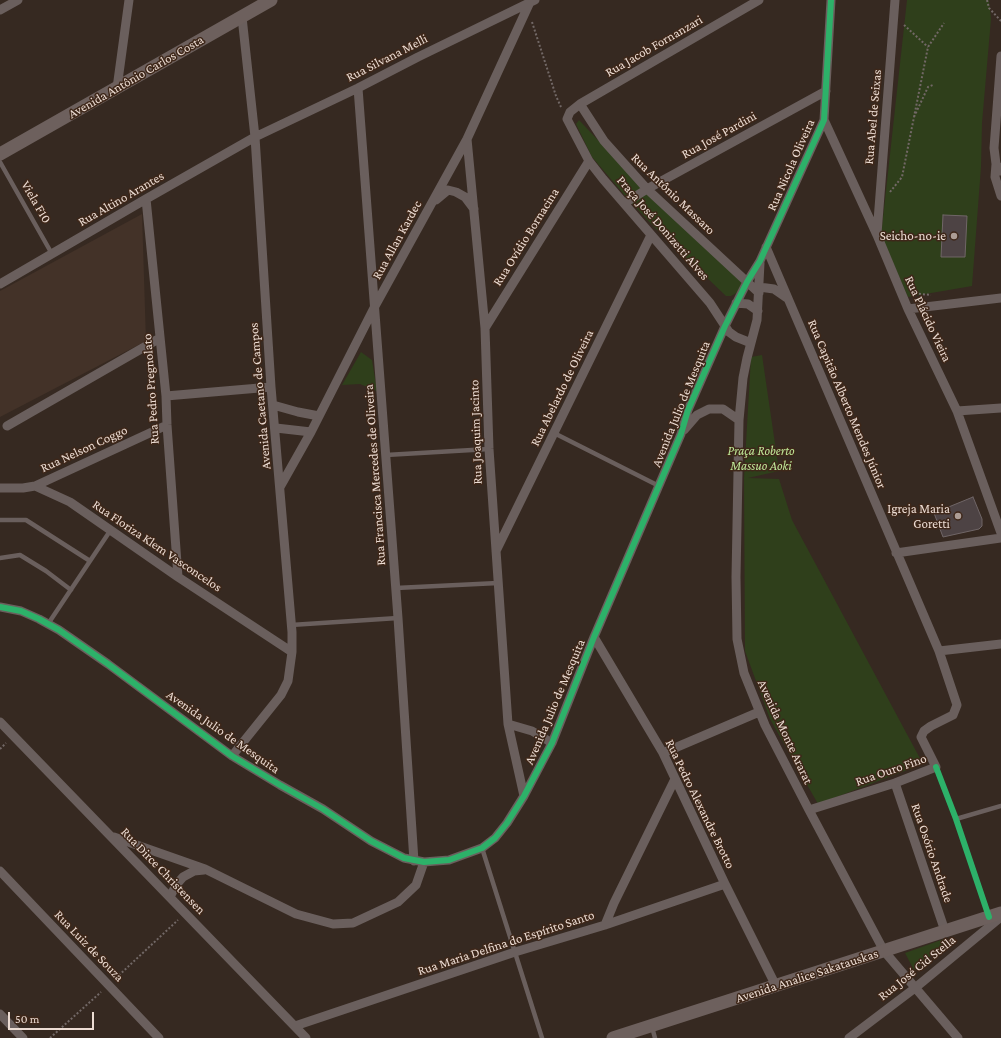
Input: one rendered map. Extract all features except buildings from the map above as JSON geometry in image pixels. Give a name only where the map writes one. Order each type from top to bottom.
[{"type":"street","points":[[0,10],[18,0]]},
{"type":"street","points":[[117,88],[129,0]]},
{"type":"street","name":"Avenida Antônio Carlos Costa","points":[[0,154],[271,0]]},
{"type":"street","name":"Rua Jacob Fornanzari","points":[[567,119],[570,112],[580,104],[760,0]]},
{"type":"street","name":"Rua Nicola Oliveira","points":[[725,326],[747,282],[760,261],[824,120],[831,0]]},
{"type":"street","name":"Rua Abel de Seixas","points":[[877,235],[895,0]]},
{"type":"street","name":"Rua Silvana Melli","points":[[255,137],[358,88],[533,1]]},
{"type":"street","name":"Rua Allan Kardec","points":[[280,487],[311,432],[375,306],[467,139],[533,1]]},
{"type":"street","name":"Avenida Caetano de Campos","points":[[232,756],[281,695],[288,681],[292,652],[276,428],[271,387],[255,137],[242,16]]},
{"type":"street","points":[[1001,56],[994,148],[998,168],[995,177],[1001,196]]},
{"type":"street","name":"Rua Francisca Mercedes de Oliveira","points":[[358,88],[396,588],[414,861]]},
{"type":"street","name":"Rua José Pardini","points":[[625,203],[647,189],[826,91]]},
{"type":"street","name":"Rua Antônio Massaro","points":[[580,104],[604,141],[647,189],[747,282],[759,290]]},
{"type":"street","name":"Praça José Donizetti Alves","points":[[567,119],[589,161],[603,179],[710,303],[725,326],[736,337],[751,343]]},
{"type":"street","name":"Rua Plácido Vieira","points":[[824,120],[877,235],[908,309],[957,411],[1001,533]]},
{"type":"street","name":"Rua Altino Arantes","points":[[0,284],[255,137]]},
{"type":"street","name":"Rua Joaquim Jacinto","points":[[467,139],[485,328],[489,449],[508,724],[524,796]]},
{"type":"street","name":"Rua Ovídio Bornacina","points":[[485,328],[589,161]]},
{"type":"street","points":[[430,205],[448,190],[465,197],[474,209]]},
{"type":"street","name":"Rua Pedro Pregnolato","points":[[146,199],[166,396],[166,425],[178,577]]},
{"type":"street","name":"Rua Abelardo de Oliveira","points":[[495,552],[652,235]]},
{"type":"street","name":"Rua Capitão Alberto Mendes Júnior","points":[[766,247],[939,651]]},
{"type":"street","name":"Rua Nicola Oliveira","points":[[751,343],[758,311],[760,261]]},
{"type":"street","points":[[759,290],[774,288],[788,299]]},
{"type":"street","points":[[908,309],[1001,298]]},
{"type":"street","points":[[736,303],[748,304],[758,311]]},
{"type":"street","name":"Avenida Julio de Mesquita","points":[[0,607],[21,611],[48,624],[108,664],[232,756],[323,809],[371,841],[404,858],[424,862],[449,860],[482,848],[502,831],[524,796],[552,743],[594,637],[681,434],[688,410],[725,326]]},
{"type":"street","points":[[7,426],[160,338]]},
{"type":"street","name":"Avenida Monte Ararat","points":[[751,343],[743,378],[739,420],[736,577],[738,639],[744,673],[758,712],[884,951],[958,1038]]},
{"type":"street","points":[[166,396],[271,387]]},
{"type":"street","points":[[273,405],[319,416]]},
{"type":"street","points":[[957,411],[1001,408]]},
{"type":"street","name":"Avenida Julio de Mesquita","points":[[681,434],[697,415],[709,409],[723,409],[739,420]]},
{"type":"street","name":"Rua Nelson Coggo","points":[[35,486],[166,425]]},
{"type":"street","points":[[276,428],[311,432]]},
{"type":"street","points":[[0,488],[23,488],[35,486]]},
{"type":"street","name":"Rua Floriza Klem Vasconcelos","points":[[35,486],[70,502],[178,577],[292,652]]},
{"type":"street","points":[[896,553],[1001,538]]},
{"type":"street","name":"Rua Pedro Alexandre Brotto","points":[[594,637],[663,753],[724,884],[776,986]]},
{"type":"street","points":[[939,651],[1001,644]]},
{"type":"street","name":"Rua Ouro Fino","points":[[809,810],[894,783],[936,767],[921,737],[924,731],[931,726],[953,715],[957,705],[939,651]]},
{"type":"street","points":[[663,753],[758,712]]},
{"type":"street","name":"Rua Dirce Christensen","points":[[0,722],[306,1038]]},
{"type":"street","points":[[508,724],[532,731],[552,743]]},
{"type":"street","points":[[606,925],[614,903],[676,779]]},
{"type":"street","name":"Rua Osório Andrade","points":[[894,783],[945,931]]},
{"type":"street","points":[[111,836],[205,870],[296,914],[333,924],[353,923],[398,902],[416,885],[424,862]]},
{"type":"street","points":[[170,897],[183,877],[194,871],[205,870]]},
{"type":"street","name":"Rua Luiz de Souza","points":[[0,871],[160,1038]]},
{"type":"street","name":"Rua Maria Delfina do Espírito Santo","points":[[295,1026],[515,952],[606,925],[724,884]]},
{"type":"street","name":"Avenida Analice Sakatauskas","points":[[613,1038],[653,1032],[776,986],[945,931],[997,916]]},
{"type":"street","name":"Rua José Cid Stella","points":[[849,1038],[915,988],[997,916]]},
{"type":"street","points":[[0,1014],[23,1038]]},
{"type":"lane","name":"Viela F10","points":[[0,162],[52,254]]},
{"type":"lane","points":[[554,433],[659,486]]},
{"type":"lane","points":[[386,455],[489,449]]},
{"type":"lane","points":[[0,520],[26,520],[90,561]]},
{"type":"lane","points":[[48,624],[110,531]]},
{"type":"lane","points":[[0,558],[20,555],[46,571],[71,590]]},
{"type":"lane","points":[[396,588],[499,583]]},
{"type":"lane","points":[[291,624],[398,618]]},
{"type":"lane","points":[[936,767],[997,916]]},
{"type":"lane","points":[[956,819],[1001,806]]},
{"type":"lane","points":[[482,848],[542,1038]]},
{"type":"path","points":[[987,0],[989,8],[1001,21]]},
{"type":"path","points":[[533,1],[532,23],[556,96],[567,119]]},
{"type":"path","points":[[900,22],[928,47]]},
{"type":"path","points":[[889,188],[888,195],[902,177],[928,47],[944,23]]},
{"type":"path","points":[[912,122],[928,87],[933,85]]},
{"type":"path","points":[[910,293],[933,296]]},
{"type":"path","points":[[50,1038],[186,913]]},
{"type":"shaded area","points":[[142,214],[146,341],[0,417],[0,291]]},
{"type":"green space","points":[[907,0],[989,0],[991,19],[982,123],[981,167],[972,286],[908,297],[881,236]]},
{"type":"green space","points":[[579,120],[641,186],[741,280],[741,286],[738,292],[731,296],[726,296],[654,227],[627,198],[592,157],[576,124]]},
{"type":"green space","points":[[361,352],[372,360],[377,391],[360,384],[342,385]]},
{"type":"green space","name":"Praça Roberto Massuo Aoki","points":[[762,355],[779,471],[748,478],[779,479],[792,520],[923,764],[818,804],[770,719],[745,651],[744,478],[751,357]]},
{"type":"green space","points":[[944,939],[946,943],[914,970],[905,953]]},
{"type":"cycle path","points":[[0,607],[21,611],[59,630],[108,664],[232,756],[323,809],[371,841],[404,858],[424,862],[449,860],[482,848],[495,838],[507,823],[524,796],[552,743],[594,637],[681,434],[688,410],[725,326],[747,282],[760,261],[824,120],[831,0]]},
{"type":"cycle path","points":[[936,767],[956,819],[989,917]]},
{"type":"place","name":"Seicho-no-ie","points":[[954,236]]},
{"type":"place","name":"Igreja Maria Goretti","points":[[958,516]]}]
